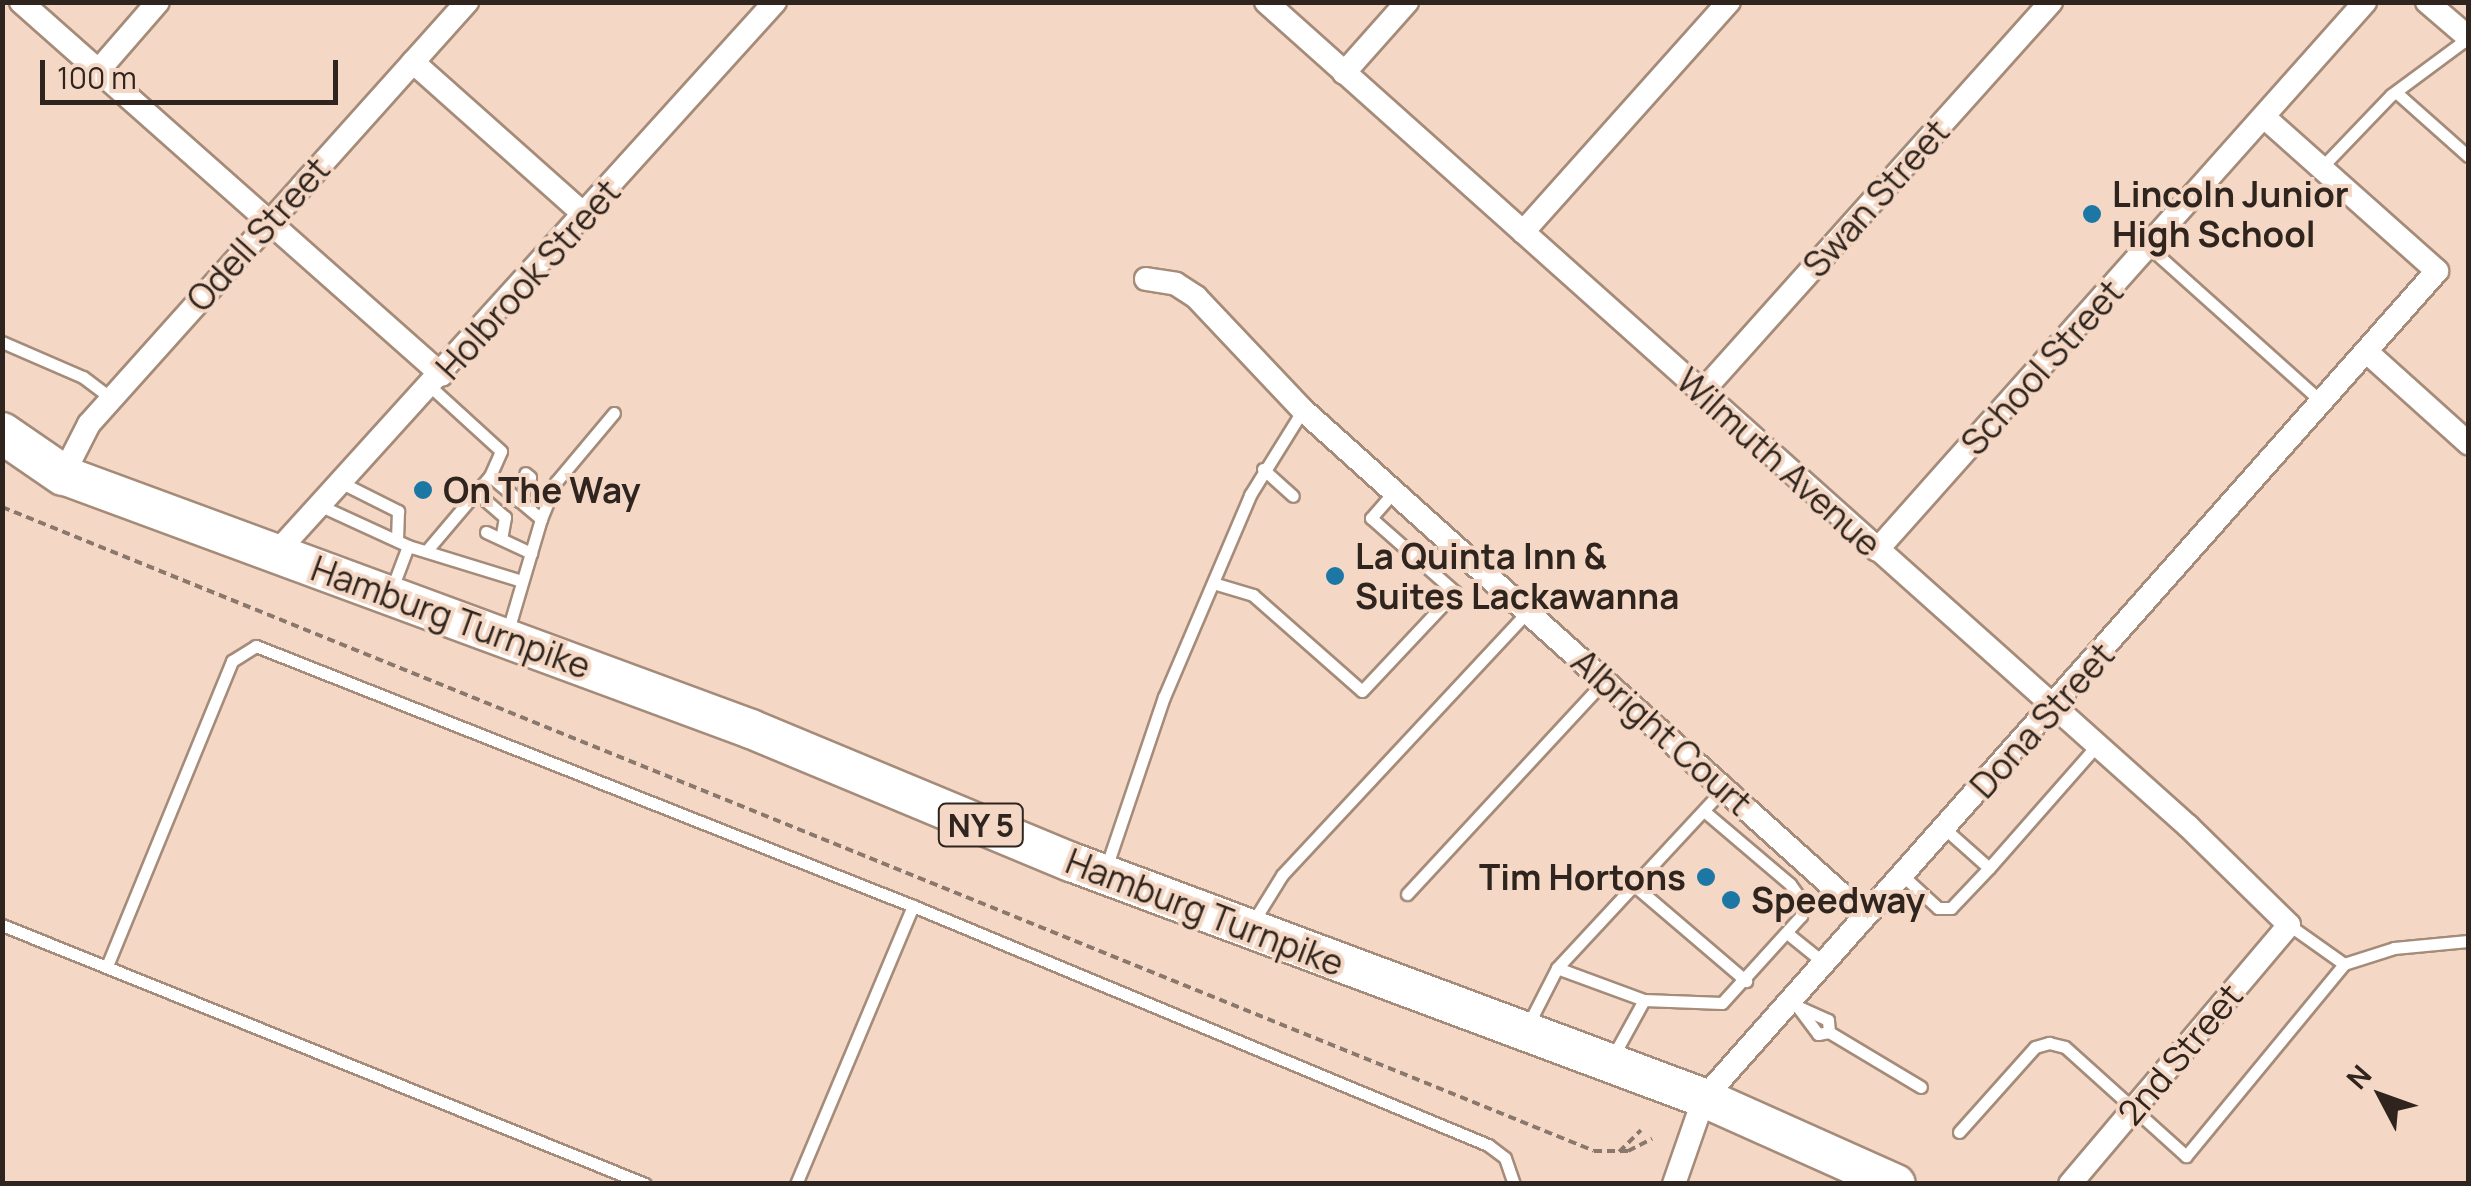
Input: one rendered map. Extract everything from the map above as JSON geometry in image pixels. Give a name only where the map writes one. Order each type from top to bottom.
[{"type":"highway","name":"NY 5","points":[[2,433],[63,475]]},
{"type":"highway","name":"NY 5","points":[[2,462],[63,475]]},
{"type":"highway","name":"Hamburg Turnpike","points":[[63,475],[751,729],[1104,875],[1704,1098],[1896,1184]]},
{"type":"street","points":[[21,2],[437,381]]},
{"type":"street","points":[[98,72],[158,2]]},
{"type":"street","name":"Odell Street","points":[[63,475],[81,436],[112,398],[467,2]]},
{"type":"street","name":"Holbrook Street","points":[[277,552],[437,381],[776,2]]},
{"type":"street","name":"Wilmuth Avenue","points":[[1266,2],[2054,708],[2289,925]]},
{"type":"street","points":[[1344,72],[1407,2]]},
{"type":"street","points":[[1522,232],[1729,2]]},
{"type":"street","name":"Swan Street","points":[[1701,393],[2051,2]]},
{"type":"street","name":"School Street","points":[[1877,550],[2150,248],[2365,2]]},
{"type":"street","points":[[2427,2],[2468,38]]},
{"type":"street","points":[[413,62],[584,215]]},
{"type":"street","points":[[2264,117],[2321,168]]},
{"type":"street","name":"Dona Street","points":[[1674,1184],[1704,1098],[1796,1003],[1864,915],[2054,708],[2437,271],[2321,168]]},
{"type":"street","name":"Albright Court","points":[[1146,279],[1176,284],[1196,297],[1303,410],[1864,915]]},
{"type":"street","points":[[2368,352],[2468,444]]},
{"type":"street","name":"2nd Street","points":[[2070,1184],[2289,925]]},
{"type":"lane","points":[[2321,168],[2396,93],[2468,38]]},
{"type":"lane","points":[[2396,93],[2468,156]]},
{"type":"lane","points":[[2150,248],[2323,403]]},
{"type":"lane","points":[[2,342],[83,377],[112,398]]},
{"type":"lane","points":[[428,550],[461,520],[505,455],[437,381]]},
{"type":"lane","points":[[1104,875],[1164,697],[1263,470],[1303,410]]},
{"type":"lane","points":[[506,638],[530,553],[556,482],[614,413]]},
{"type":"lane","points":[[1263,470],[1294,496]]},
{"type":"lane","points":[[519,501],[530,477],[525,473]]},
{"type":"lane","points":[[490,476],[541,520]]},
{"type":"lane","points":[[342,483],[398,511],[402,543],[390,594]]},
{"type":"lane","points":[[477,492],[505,517],[501,539]]},
{"type":"lane","points":[[1213,583],[1254,595],[1362,691],[1454,592],[1371,518],[1394,492]]},
{"type":"lane","points":[[320,506],[402,543],[522,580]]},
{"type":"lane","points":[[486,532],[530,553]]},
{"type":"lane","points":[[1248,929],[1282,875],[1528,610]]},
{"type":"lane","points":[[107,966],[232,661],[256,646],[913,906],[1488,1144],[1506,1158],[1514,1184]]},
{"type":"lane","points":[[1407,894],[1604,681]]},
{"type":"lane","points":[[1902,874],[1938,908],[1951,908],[2096,746]]},
{"type":"lane","points":[[1525,1034],[1557,968],[1636,888],[1724,788]]},
{"type":"lane","points":[[1557,968],[1644,1000],[1713,1007],[1746,980],[1801,916],[1798,894],[1704,811]]},
{"type":"lane","points":[[1944,828],[1988,868]]},
{"type":"lane","points":[[1636,888],[1746,980]]},
{"type":"lane","points":[[796,1184],[913,906]]},
{"type":"lane","points":[[2,925],[645,1184]]},
{"type":"lane","points":[[2289,925],[2344,964]]},
{"type":"lane","points":[[1788,933],[1824,962]]},
{"type":"lane","points":[[1959,1132],[2035,1047],[2049,1043],[2064,1047],[2186,1156],[2344,964],[2394,948],[2468,941]]},
{"type":"lane","points":[[1610,1064],[1644,1000]]},
{"type":"lane","points":[[1796,1003],[1802,1020],[1818,1034],[1829,1032],[1922,1087]]},
{"type":"path","points":[[2,507],[1594,1150],[1619,1152],[1650,1140]]},
{"type":"path","points":[[1619,1152],[1641,1130]]},
{"type":"place","name":"Lincoln Junior High School","points":[[2092,214]]},
{"type":"place","name":"On The Way","points":[[423,490]]},
{"type":"place","name":"La Quinta Inn & Suites Lackawanna","points":[[1335,576]]},
{"type":"place","name":"Tim Hortons","points":[[1706,877]]},
{"type":"place","name":"Speedway","points":[[1731,900]]}]
